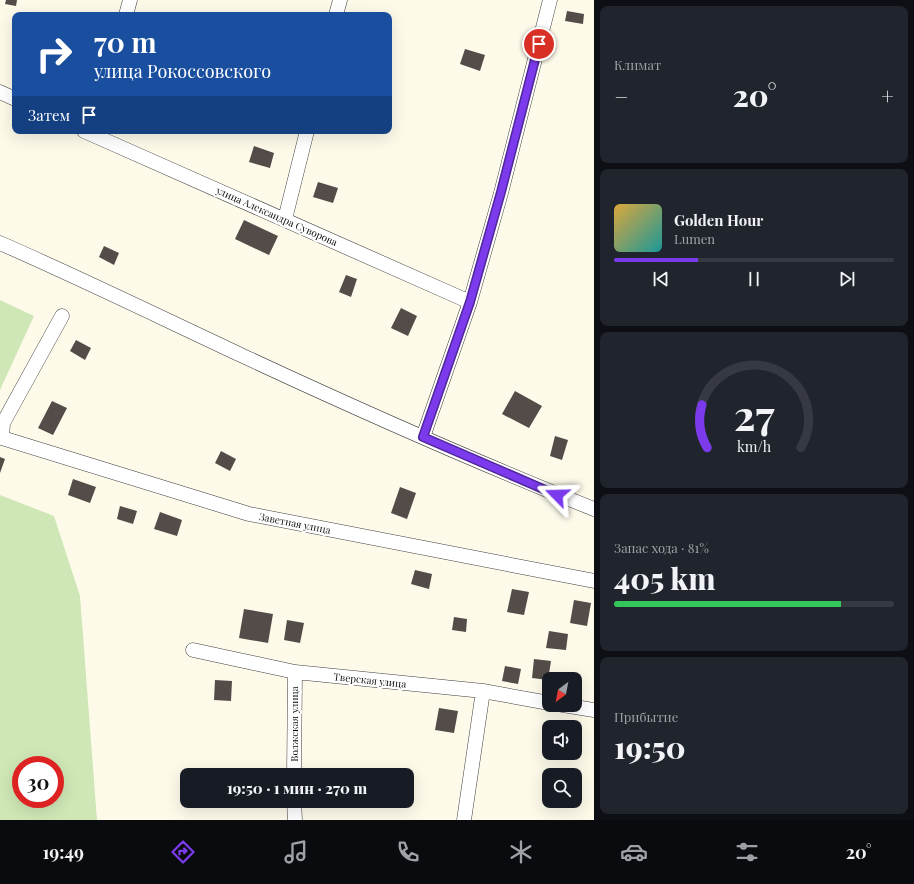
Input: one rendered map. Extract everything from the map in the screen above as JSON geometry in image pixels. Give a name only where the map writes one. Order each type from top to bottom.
[{"type":"street","points":[[127,12],[130,0]]},
{"type":"street","points":[[337,12],[340,0]]},
{"type":"street","points":[[423,437],[470,302],[501,192],[550,0]]},
{"type":"street","points":[[0,92],[12,98]]},
{"type":"street","points":[[285,219],[306,134]]},
{"type":"street","name":"улица Александра Суворова","points":[[99,135],[470,302]]},
{"type":"street","points":[[0,243],[75,276],[244,357],[423,437],[594,510]]},
{"type":"street","name":"Заветная улица","points":[[62,316],[3,423],[2,438],[249,514],[594,581]]},
{"type":"street","name":"Тверская улица","points":[[193,650],[295,672],[483,691],[542,702]]},
{"type":"street","name":"Волжская улица","points":[[294,768],[295,672]]},
{"type":"street","points":[[464,820],[483,691]]},
{"type":"street","points":[[582,708],[594,710]]},
{"type":"street","points":[[294,808],[295,820]]},
{"type":"green space","points":[[0,300],[34,316],[0,390]]},
{"type":"green space","points":[[0,495],[54,516],[80,596],[97,820],[0,820]]},
{"type":"building","points":[[6,0],[17,0],[16,6],[5,4]]},
{"type":"building","points":[[567,11],[584,14],[583,24],[565,21]]},
{"type":"building","points":[[465,49],[485,55],[480,71],[460,64]]},
{"type":"building","points":[[254,146],[274,153],[270,168],[249,162]]},
{"type":"building","points":[[318,182],[338,188],[333,203],[313,197]]},
{"type":"building","points":[[244,220],[278,236],[269,255],[235,239]]},
{"type":"building","points":[[104,246],[119,253],[114,265],[99,257]]},
{"type":"building","points":[[346,275],[357,279],[351,297],[339,292]]},
{"type":"building","points":[[401,308],[417,316],[408,336],[391,328]]},
{"type":"building","points":[[76,340],[91,348],[85,360],[70,351]]},
{"type":"building","points":[[515,391],[542,406],[529,428],[502,414]]},
{"type":"building","points":[[52,401],[67,408],[53,435],[38,428]]},
{"type":"building","points":[[555,436],[568,440],[562,460],[550,456]]},
{"type":"building","points":[[221,451],[236,459],[230,471],[215,463]]},
{"type":"building","points":[[0,457],[5,459],[0,473]]},
{"type":"building","points":[[73,479],[96,487],[90,503],[68,495]]},
{"type":"building","points":[[400,487],[416,493],[407,519],[391,513]]},
{"type":"building","points":[[120,506],[137,511],[133,524],[117,519]]},
{"type":"building","points":[[160,512],[182,520],[177,536],[154,529]]},
{"type":"building","points":[[415,570],[432,574],[429,589],[411,584]]},
{"type":"building","points":[[512,589],[529,592],[524,615],[507,612]]},
{"type":"building","points":[[574,600],[591,603],[587,626],[570,623]]},
{"type":"building","points":[[244,609],[273,614],[268,643],[239,638]]},
{"type":"building","points":[[454,617],[467,619],[466,632],[452,630]]},
{"type":"building","points":[[287,620],[304,623],[300,643],[284,640]]},
{"type":"building","points":[[549,631],[568,634],[566,650],[546,648]]},
{"type":"building","points":[[534,659],[551,661],[549,672],[542,672],[542,679],[532,678]]},
{"type":"building","points":[[505,666],[521,669],[518,684],[502,681]]},
{"type":"building","points":[[215,680],[232,681],[231,701],[214,700]]},
{"type":"building","points":[[439,708],[458,711],[454,733],[435,730]]},
{"type":"route","points":[[539,44],[501,192],[470,302],[423,437],[557,495]]}]
